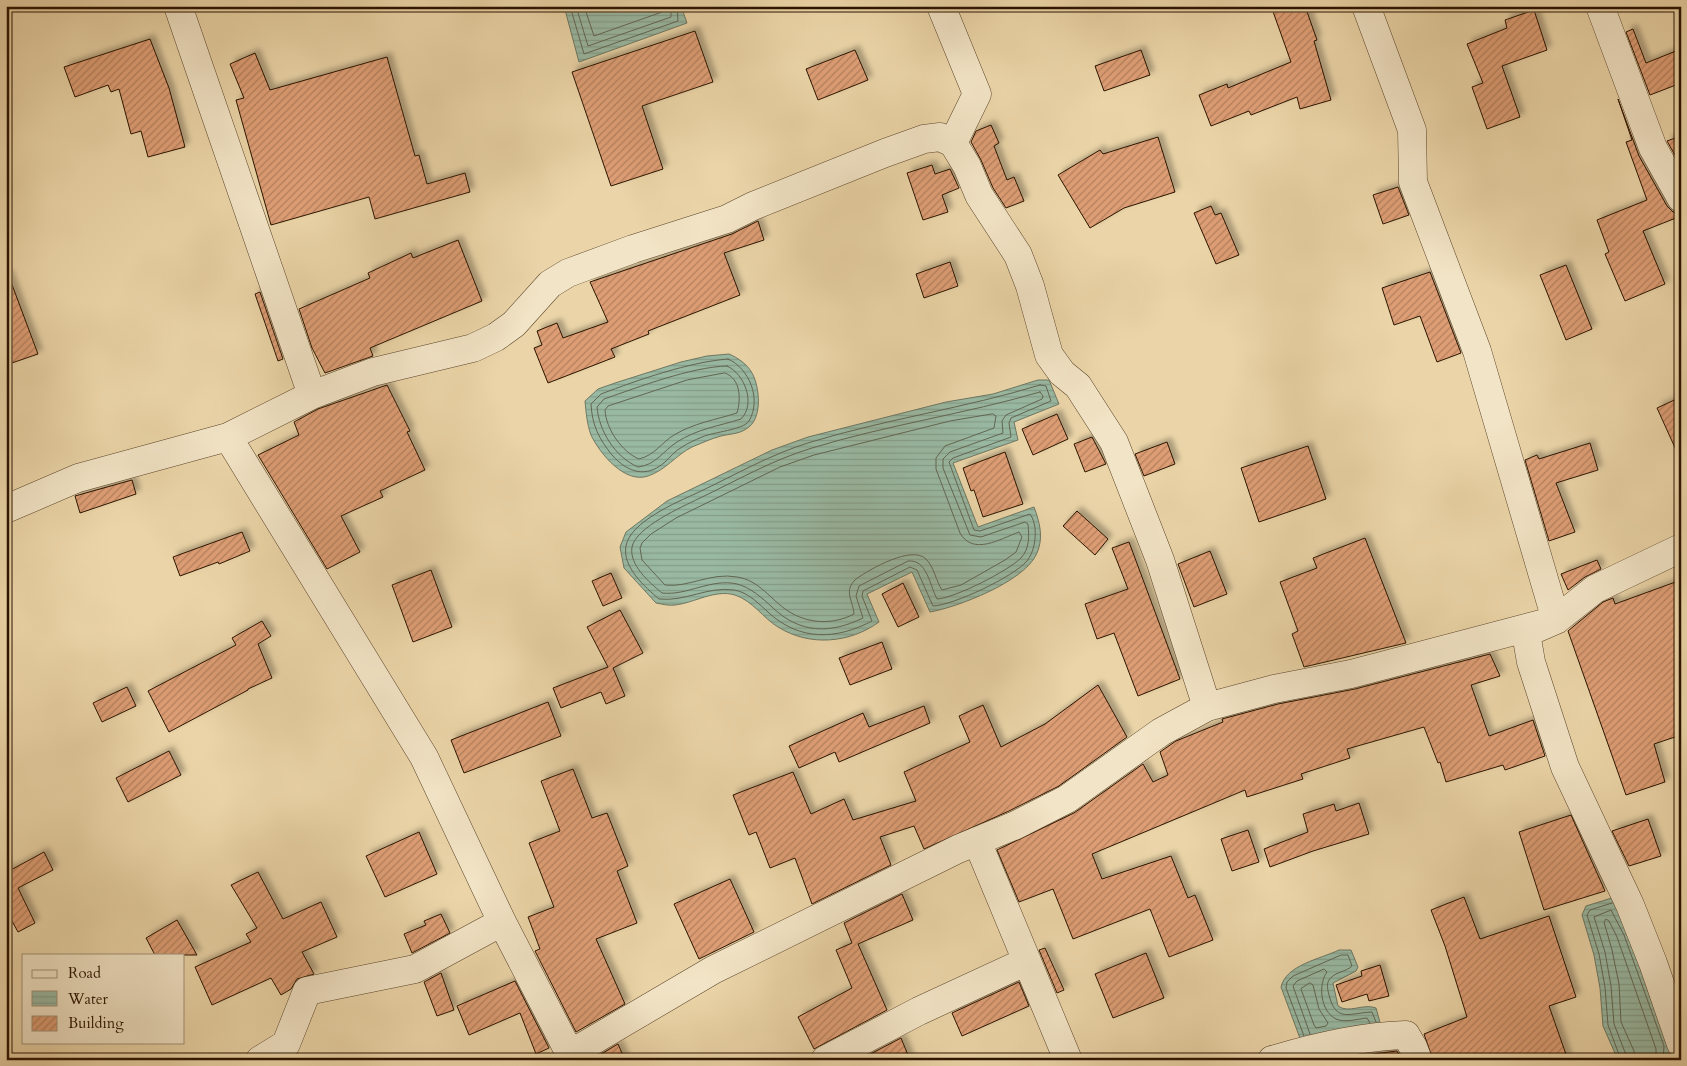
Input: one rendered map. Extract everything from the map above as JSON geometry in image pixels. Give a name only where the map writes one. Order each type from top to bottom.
[{"type":"street","points":[[178,6],[312,395]]},
{"type":"street","points":[[941,6],[977,94],[953,143]]},
{"type":"street","points":[[1366,6],[1412,130],[1413,182],[1476,351],[1556,620]]},
{"type":"street","points":[[1600,6],[1653,148],[1681,198]]},
{"type":"street","points":[[6,509],[78,478],[228,437],[312,395],[373,372],[473,348],[496,337],[514,324],[550,284],[568,273],[633,249],[727,219],[753,206],[924,139],[940,137],[953,143],[966,166],[979,196],[1018,255],[1030,286],[1049,355],[1062,373],[1078,386],[1114,442],[1160,560],[1207,707]]},
{"type":"street","points":[[228,437],[424,757],[502,922],[571,1057],[713,970],[977,841],[1068,799],[1161,732],[1207,707],[1274,689],[1351,674],[1556,620]]},
{"type":"street","points":[[1681,548],[1595,589],[1556,620],[1526,633],[1531,662],[1565,767],[1630,905],[1653,962],[1681,1044]]},
{"type":"street","points":[[977,841],[1068,1060]]},
{"type":"street","points":[[260,1060],[286,1044],[307,992],[415,969],[502,922]]},
{"type":"street","points":[[825,1060],[919,1011],[1027,961]]},
{"type":"street","points":[[1272,1060],[1355,1042],[1406,1035],[1418,1060]]},
{"type":"water","points":[[564,6],[681,6],[687,23],[579,62]]},
{"type":"water","points":[[729,354],[739,359],[748,367],[757,386],[757,411],[751,425],[746,429],[713,438],[692,447],[660,470],[648,476],[631,476],[622,472],[600,451],[591,435],[585,401],[598,389],[681,362],[707,356]]},
{"type":"water","points":[[1038,380],[1049,380],[1059,404],[1014,422],[1018,440],[953,463],[978,527],[1034,507],[1038,519],[1040,543],[1036,555],[1018,575],[989,592],[957,605],[930,612],[912,572],[867,594],[879,622],[868,629],[843,638],[816,640],[803,638],[778,627],[753,605],[735,595],[712,595],[673,605],[656,603],[624,568],[620,547],[626,532],[667,501],[772,450],[808,437],[946,402],[993,394]]},
{"type":"water","points":[[1615,897],[1677,1053],[1672,1060],[1618,1060],[1603,1026],[1600,988],[1594,955],[1582,915],[1586,906]]},
{"type":"water","points":[[1339,950],[1351,950],[1358,967],[1356,971],[1333,983],[1338,1006],[1347,1009],[1376,1008],[1381,1026],[1301,1041],[1281,987],[1284,979],[1297,968]]},
{"type":"building","points":[[1271,6],[1305,6],[1317,40],[1314,41],[1331,100],[1300,109],[1297,97],[1251,115],[1249,111],[1211,126],[1199,95],[1227,84],[1228,88],[1291,62]]},
{"type":"building","points":[[1534,10],[1547,50],[1502,66],[1520,117],[1487,129],[1472,87],[1483,83],[1467,44],[1507,28],[1505,20]]},
{"type":"building","points":[[1633,29],[1646,63],[1681,49],[1681,83],[1650,95],[1626,32]]},
{"type":"building","points":[[695,31],[713,82],[642,106],[663,169],[611,186],[572,72]]},
{"type":"building","points":[[150,39],[169,88],[185,147],[148,157],[141,131],[131,134],[119,89],[111,92],[108,85],[75,97],[64,67]]},
{"type":"building","points":[[855,50],[868,80],[818,100],[806,69]]},
{"type":"building","points":[[1141,50],[1150,75],[1104,91],[1095,66]]},
{"type":"building","points":[[255,53],[270,90],[387,57],[415,156],[419,155],[427,184],[465,173],[470,192],[375,219],[369,197],[271,225],[236,100],[244,98],[230,64]]},
{"type":"building","points":[[1618,99],[1639,156],[1667,206],[1673,212],[1681,214],[1681,216],[1643,231],[1665,284],[1625,301],[1605,254],[1609,252],[1597,220],[1647,200],[1626,142],[1632,140]]},
{"type":"building","points":[[991,125],[999,143],[994,146],[1007,180],[1014,177],[1024,201],[1006,208],[993,188],[971,142],[976,131]]},
{"type":"building","points":[[1681,136],[1681,166],[1667,141]]},
{"type":"building","points":[[1158,137],[1175,192],[1124,208],[1090,228],[1058,175],[1100,150],[1103,154]]},
{"type":"building","points":[[932,165],[935,174],[950,169],[959,188],[942,195],[948,212],[923,220],[907,173]]},
{"type":"building","points":[[1398,187],[1409,215],[1383,224],[1373,195]]},
{"type":"building","points":[[1211,206],[1215,215],[1221,213],[1239,255],[1216,264],[1194,213]]},
{"type":"building","points":[[758,221],[764,240],[724,253],[740,295],[648,331],[649,334],[611,349],[615,357],[548,383],[534,348],[542,345],[537,331],[557,323],[563,338],[608,322],[590,282],[732,234]]},
{"type":"building","points":[[458,240],[482,301],[370,348],[373,356],[325,373],[312,348],[299,309],[370,278],[368,273],[411,253],[413,258]]},
{"type":"building","points":[[950,262],[958,286],[924,298],[916,274]]},
{"type":"building","points":[[1566,265],[1592,329],[1566,340],[1540,275]]},
{"type":"building","points":[[1430,272],[1461,353],[1437,362],[1420,316],[1394,325],[1382,288]]},
{"type":"building","points":[[8,274],[38,354],[6,365],[6,275]]},
{"type":"building","points":[[260,292],[283,359],[278,361],[255,294]]},
{"type":"building","points":[[387,385],[410,431],[407,432],[425,470],[380,491],[383,497],[341,516],[360,552],[327,569],[258,455],[299,435],[294,422],[318,409]]},
{"type":"building","points":[[1681,397],[1681,461],[1657,408]]},
{"type":"building","points":[[1057,414],[1068,439],[1033,455],[1022,429]]},
{"type":"building","points":[[1092,437],[1106,464],[1085,472],[1074,444]]},
{"type":"building","points":[[1167,442],[1175,464],[1144,476],[1135,454]]},
{"type":"building","points":[[1590,443],[1598,470],[1556,483],[1575,532],[1549,541],[1525,460],[1537,455],[1539,459]]},
{"type":"building","points":[[1308,446],[1326,499],[1259,522],[1241,468]]},
{"type":"building","points":[[1005,452],[1023,504],[983,517],[974,490],[971,491],[963,468]]},
{"type":"building","points":[[132,480],[136,494],[80,513],[75,496]]},
{"type":"building","points":[[1077,511],[1108,539],[1095,555],[1063,526]]},
{"type":"building","points":[[242,532],[250,551],[219,564],[218,562],[180,576],[173,557]]},
{"type":"building","points":[[1365,538],[1406,643],[1304,667],[1292,634],[1298,631],[1280,582],[1317,568],[1313,558]]},
{"type":"building","points":[[1129,542],[1180,679],[1138,696],[1114,633],[1097,639],[1085,604],[1128,589],[1112,548]]},
{"type":"building","points":[[1210,551],[1227,594],[1194,607],[1178,564]]},
{"type":"building","points":[[1597,560],[1601,569],[1585,577],[1568,590],[1561,574]]},
{"type":"building","points":[[431,570],[452,627],[413,642],[392,585]]},
{"type":"building","points":[[611,573],[622,598],[603,606],[592,581]]},
{"type":"building","points":[[1681,580],[1681,735],[1654,744],[1665,782],[1626,795],[1568,631],[1603,602],[1613,598],[1615,604]]},
{"type":"building","points":[[903,583],[919,617],[898,627],[882,594]]},
{"type":"building","points":[[620,610],[643,653],[613,668],[625,696],[606,704],[601,692],[561,708],[553,688],[608,667],[587,627]]},
{"type":"building","points":[[262,621],[271,636],[258,644],[272,678],[169,732],[148,691],[236,645],[232,638]]},
{"type":"building","points":[[882,642],[892,669],[850,685],[839,658]]},
{"type":"building","points":[[1490,654],[1500,676],[1471,685],[1489,736],[1533,720],[1545,756],[1505,770],[1503,765],[1446,782],[1440,762],[1438,763],[1424,727],[1347,749],[1350,758],[1301,774],[1303,779],[1247,797],[1245,790],[1092,854],[1102,879],[1171,856],[1188,898],[1195,895],[1213,940],[1169,957],[1150,909],[1073,939],[1053,889],[1019,902],[997,850],[1074,813],[1143,764],[1153,782],[1168,775],[1160,752],[1176,741],[1223,722],[1222,719],[1278,704],[1355,689]]},
{"type":"building","points":[[1098,685],[1127,737],[1059,786],[1009,811],[924,849],[914,826],[880,837],[891,865],[812,904],[795,858],[770,868],[756,832],[749,835],[733,795],[793,772],[811,814],[844,799],[853,820],[916,801],[904,772],[970,742],[959,716],[983,705],[1001,747],[1045,724]]},
{"type":"building","points":[[127,687],[136,706],[102,722],[93,703]]},
{"type":"building","points":[[548,702],[561,736],[464,773],[451,740]]},
{"type":"building","points":[[924,706],[930,723],[839,762],[835,752],[799,768],[789,746],[863,713],[869,727]]},
{"type":"building","points":[[169,751],[181,775],[128,802],[116,778]]},
{"type":"building","points":[[573,769],[592,818],[607,813],[628,866],[617,871],[637,923],[596,939],[625,1004],[576,1032],[535,951],[540,949],[528,917],[554,907],[529,843],[560,831],[541,781]]},
{"type":"building","points":[[1359,803],[1369,834],[1313,851],[1270,867],[1264,849],[1308,832],[1303,814],[1334,804],[1336,811]]},
{"type":"building","points":[[1571,815],[1605,891],[1544,910],[1519,832]]},
{"type":"building","points":[[1648,819],[1661,856],[1629,866],[1612,831]]},
{"type":"building","points":[[1248,830],[1259,862],[1232,871],[1221,839]]},
{"type":"building","points":[[419,832],[437,874],[385,897],[366,856]]},
{"type":"building","points":[[44,852],[53,870],[18,888],[35,923],[18,932],[6,910],[6,865],[9,871]]},
{"type":"building","points":[[258,872],[283,919],[321,902],[337,937],[302,952],[314,974],[297,979],[291,989],[281,995],[271,978],[212,1005],[195,967],[251,942],[246,934],[257,928],[231,885]]},
{"type":"building","points":[[730,879],[754,932],[699,959],[674,904]]},
{"type":"building","points":[[902,894],[913,920],[858,944],[887,1010],[814,1049],[798,1017],[852,988],[836,950],[852,943],[844,923]]},
{"type":"building","points":[[1464,897],[1480,939],[1549,916],[1576,997],[1549,1006],[1568,1060],[1433,1060],[1424,1034],[1467,1017],[1445,946],[1431,910]]},
{"type":"building","points":[[441,914],[450,933],[412,953],[404,934],[426,925],[424,921]]},
{"type":"building","points":[[177,920],[197,955],[154,954],[146,938]]},
{"type":"building","points":[[1045,948],[1064,990],[1057,993],[1039,950]]},
{"type":"building","points":[[1146,953],[1164,998],[1113,1018],[1095,974]]},
{"type":"building","points":[[1380,965],[1389,996],[1369,1001],[1367,994],[1342,1002],[1336,985],[1362,976],[1361,971]]},
{"type":"building","points":[[441,973],[454,1010],[437,1016],[424,982]]},
{"type":"building","points":[[515,981],[549,1048],[536,1054],[520,1013],[469,1035],[457,1006]]},
{"type":"building","points":[[1019,982],[1029,1006],[962,1036],[952,1013]]},
{"type":"building","points":[[901,1038],[910,1060],[859,1060]]},
{"type":"building","points":[[618,1044],[625,1060],[591,1060]]},
{"type":"building","points":[[1397,1051],[1401,1060],[1358,1060],[1357,1056]]}]
